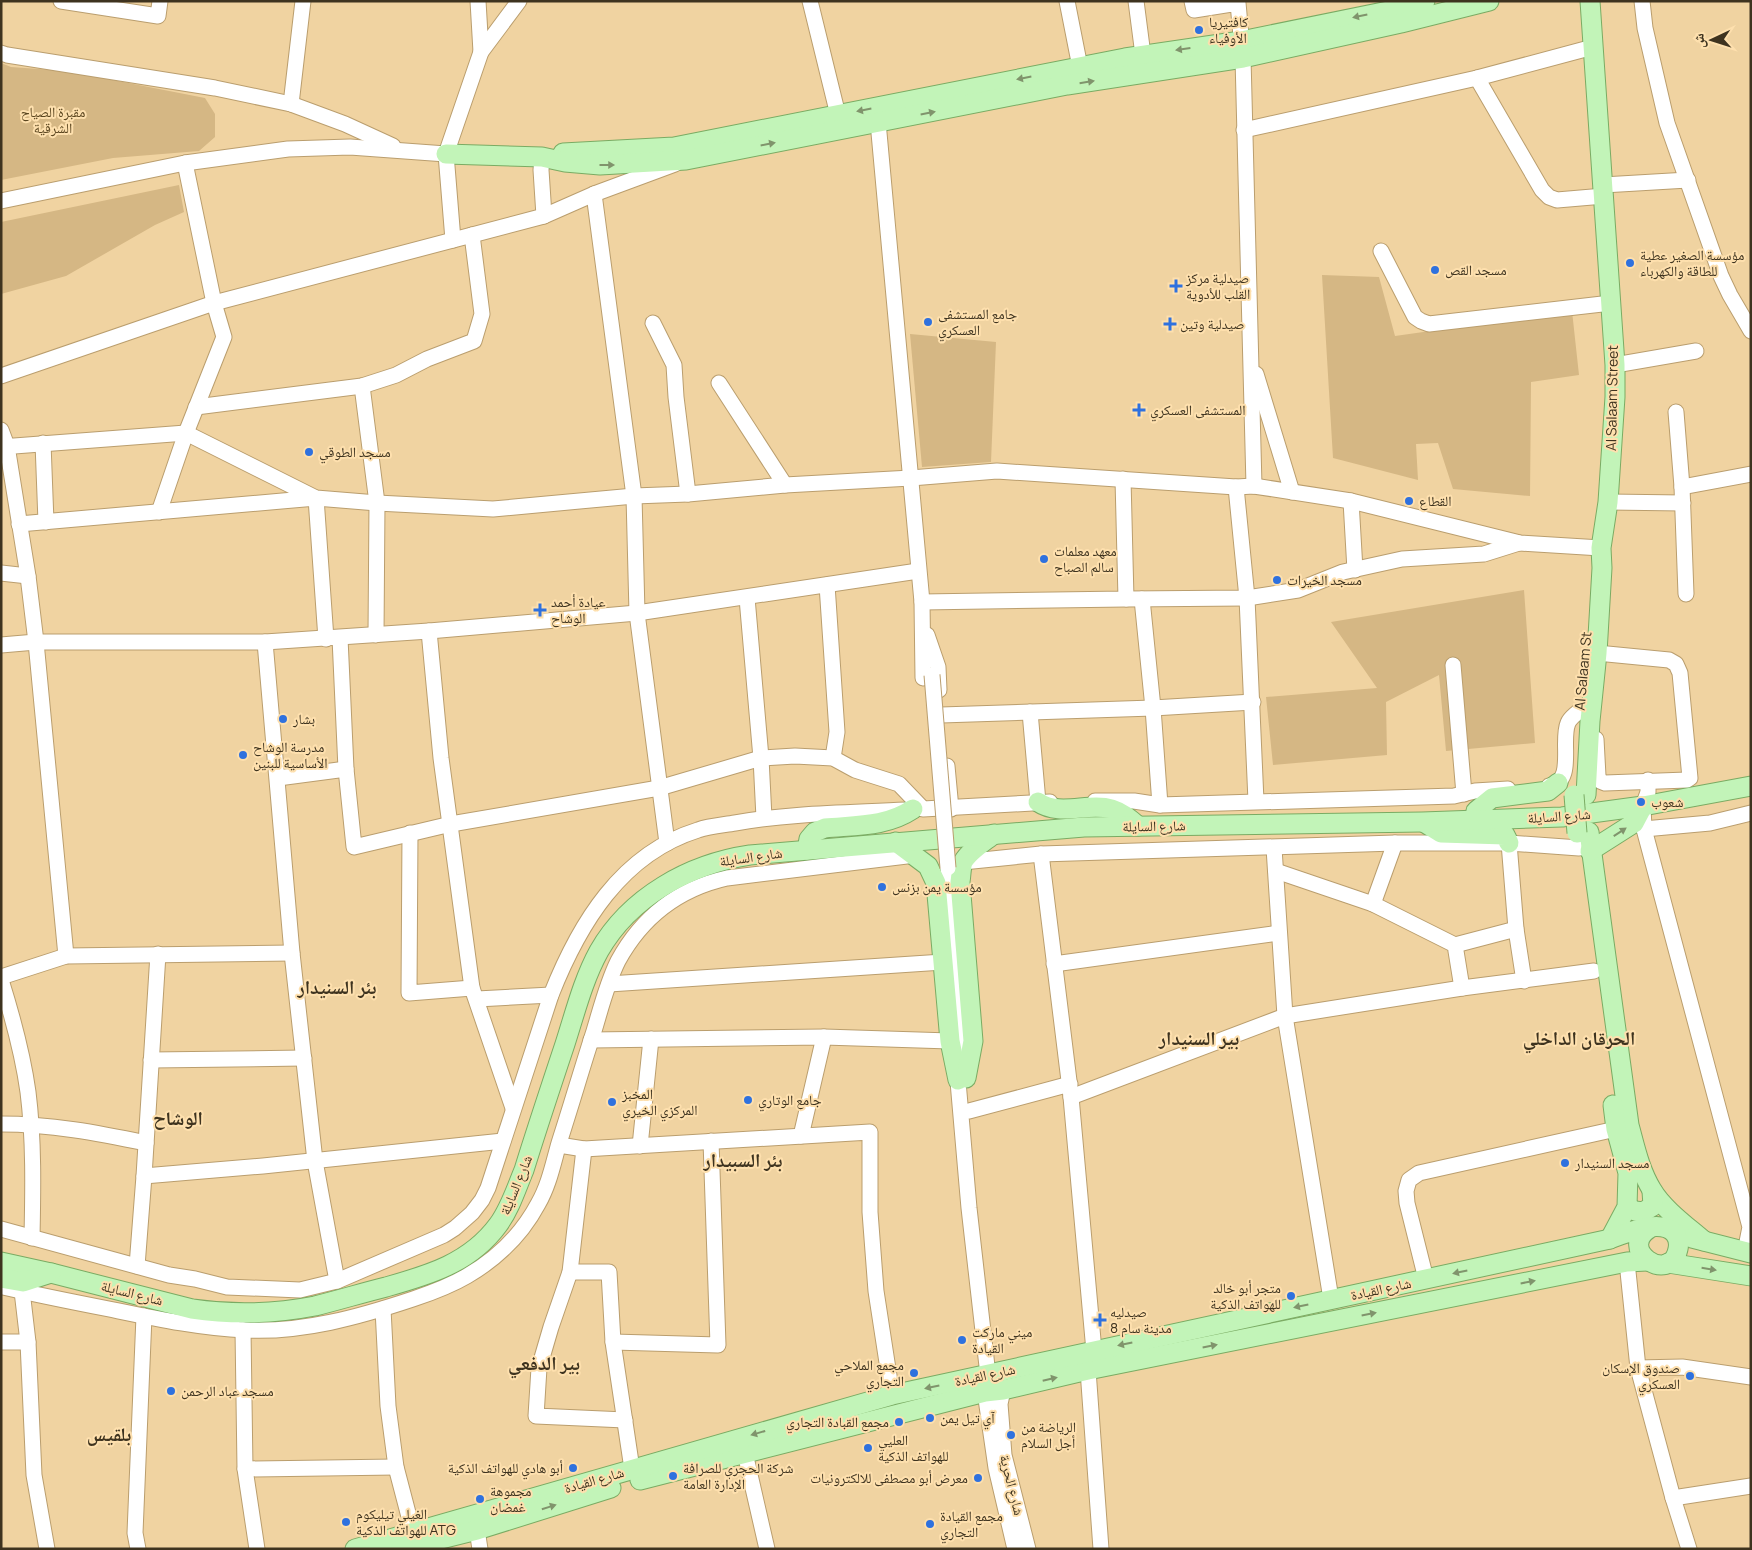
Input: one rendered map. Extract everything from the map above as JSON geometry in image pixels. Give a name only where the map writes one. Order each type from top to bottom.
[{"type":"main road","points":[[542,157],[571,151],[674,147],[1143,55],[1242,50],[1391,5],[1425,1]]},
{"type":"main road","points":[[446,154],[542,157],[566,162],[600,165],[686,160],[1242,50],[1401,23],[1489,1]]},
{"type":"main road","name":"Al Salaam Street","points":[[1584,716],[1597,653],[1602,568],[1601,548],[1608,502],[1615,397],[1615,365],[1590,1]]},
{"type":"main road","name":"Al Salaam St","points":[[1584,841],[1580,795],[1584,716],[1593,567],[1601,548]]},
{"type":"main road","points":[[1475,819],[1476,811],[1492,798],[1548,791],[1558,783]]},
{"type":"main road","name":"شارع السايلة","points":[[1,1262],[192,1308],[213,1312],[256,1313],[298,1310],[315,1306],[421,1277],[459,1261],[470,1254],[488,1237],[499,1224],[512,1200],[588,976],[598,952],[629,911],[654,892],[700,867],[733,857],[1078,827],[1422,822],[1562,817],[1643,806],[1751,786]]},
{"type":"main road","points":[[1038,802],[1050,808],[1110,808],[1124,814],[1138,826]]},
{"type":"main road","points":[[1584,841],[1634,823],[1643,806]]},
{"type":"main road","points":[[807,850],[807,842],[811,836],[825,828],[881,823],[918,809]]},
{"type":"main road","points":[[1422,822],[1442,833],[1506,835],[1509,843]]},
{"type":"main road","points":[[962,1079],[973,1041],[960,882],[950,866],[994,834]]},
{"type":"main road","points":[[1584,841],[1594,971],[1616,1129],[1628,1173],[1627,1207],[1610,1239]]},
{"type":"main road","points":[[1584,841],[1629,1125],[1641,1166],[1652,1191],[1662,1203],[1704,1241]]},
{"type":"main road","points":[[896,842],[928,866],[936,883],[950,1041],[962,1079]]},
{"type":"main road","points":[[1627,1207],[1643,1212],[1653,1206],[1652,1191]]},
{"type":"main road","points":[[1748,1253],[1674,1232],[1664,1226],[1652,1227],[1644,1233],[1640,1242],[1641,1253],[1647,1261],[1657,1265],[1668,1262],[1751,1276]]},
{"type":"main road","name":"شارع القيادة","points":[[401,1549],[477,1530],[634,1481],[745,1453],[993,1383],[1094,1351],[1610,1239],[1629,1232],[1652,1227]]},
{"type":"main road","points":[[1668,1262],[1678,1249],[1674,1232]]},
{"type":"main road","name":"شارع القيادة","points":[[355,1549],[892,1395],[1088,1370],[1627,1262],[1647,1261]]},
{"type":"main road","points":[[1,1278],[23,1282],[51,1273]]},
{"type":"street","points":[[61,1],[158,16],[160,1]]},
{"type":"street","points":[[291,104],[303,1]]},
{"type":"street","points":[[478,1],[481,52]]},
{"type":"street","points":[[453,240],[446,154],[481,52],[519,1]]},
{"type":"street","points":[[810,1],[838,115]]},
{"type":"street","points":[[1066,1],[1080,67]]},
{"type":"street","points":[[1136,1],[1143,55]]},
{"type":"street","points":[[1192,1],[1194,10],[1238,3],[1242,50],[1254,486]]},
{"type":"street","points":[[1642,1],[1646,28],[1667,123],[1721,276],[1751,332]]},
{"type":"street","points":[[1244,130],[1477,78],[1593,47]]},
{"type":"street","points":[[1,52],[8,55],[215,88],[291,104],[345,124],[401,150]]},
{"type":"street","points":[[1477,78],[1542,190],[1549,197],[1557,200],[1603,190],[1688,180]]},
{"type":"street","points":[[878,122],[922,602],[927,677],[950,866],[1041,854],[1395,843],[1584,841]]},
{"type":"street","points":[[1,200],[185,163],[309,147],[350,147],[446,154]]},
{"type":"street","points":[[542,157],[540,170],[544,216]]},
{"type":"street","points":[[1,376],[214,303],[544,216],[594,194],[686,160]]},
{"type":"street","points":[[158,512],[186,433],[224,337],[214,303],[185,163]]},
{"type":"street","points":[[594,194],[634,496],[637,613],[667,843]]},
{"type":"street","points":[[196,407],[362,386],[396,374],[427,359],[474,341],[482,314],[472,235]]},
{"type":"street","points":[[1380,251],[1415,316],[1429,324],[1611,303]]},
{"type":"street","points":[[653,323],[674,365],[688,494]]},
{"type":"street","points":[[1615,365],[1696,351]]},
{"type":"street","points":[[1250,355],[1292,492]]},
{"type":"street","points":[[719,383],[785,485]]},
{"type":"street","points":[[362,386],[377,503],[376,635]]},
{"type":"street","points":[[1676,412],[1683,504],[1686,594]]},
{"type":"street","points":[[1,430],[20,524],[28,576],[66,956]]},
{"type":"street","points":[[4,447],[186,433],[316,498]]},
{"type":"street","points":[[43,443],[46,522]]},
{"type":"street","points":[[20,524],[316,498],[493,509],[634,496],[688,494],[785,485],[997,471],[1236,487],[1254,486],[1351,502],[1520,543],[1601,548]]},
{"type":"street","points":[[1682,487],[1751,474]]},
{"type":"street","points":[[1123,479],[1126,599]]},
{"type":"street","points":[[1236,487],[1253,702],[1256,801]]},
{"type":"street","points":[[316,498],[333,638],[354,847],[451,824],[659,788],[761,758],[795,756],[833,758],[854,770],[899,784],[918,809]]},
{"type":"street","points":[[1351,502],[1355,570]]},
{"type":"street","points":[[1608,502],[1683,504]]},
{"type":"street","points":[[922,602],[1246,598],[1298,590],[1344,572],[1402,559],[1484,554],[1520,543]]},
{"type":"street","points":[[1,645],[36,642],[265,642],[429,631],[637,613],[918,571]]},
{"type":"street","points":[[1,573],[28,576]]},
{"type":"street","points":[[827,584],[837,732],[833,758]]},
{"type":"street","points":[[747,598],[761,758],[764,818]]},
{"type":"street","points":[[1142,599],[1154,708],[1160,805]]},
{"type":"street","points":[[923,620],[938,667],[951,809]]},
{"type":"street","points":[[429,631],[441,758],[475,994],[513,1108]]},
{"type":"street","points":[[265,642],[292,953],[315,1161],[338,1280]]},
{"type":"street","points":[[1,1229],[137,1266],[227,1287],[300,1290],[338,1280],[432,1241],[460,1224],[482,1200],[488,1188],[551,995],[574,944],[604,895],[639,861],[667,843],[699,829],[764,818],[918,809],[951,809],[1038,802],[1117,800],[1160,805],[1447,796],[1475,791],[1548,786],[1558,783],[1564,774],[1566,729],[1571,718],[1584,716],[1596,741],[1600,781],[1605,783],[1687,780],[1691,776],[1678,668],[1669,660],[1597,653]]},
{"type":"street","points":[[1453,665],[1464,794]]},
{"type":"street","points":[[941,714],[1154,708],[1253,702]]},
{"type":"street","points":[[1030,712],[1038,802]]},
{"type":"street","points":[[278,778],[346,769]]},
{"type":"street","points":[[1648,780],[1648,792],[1643,806],[1644,829],[1750,1227],[1748,1253]]},
{"type":"street","points":[[1644,829],[1710,822],[1751,813]]},
{"type":"street","points":[[410,833],[409,993],[551,995]]},
{"type":"street","points":[[1372,904],[1395,843]]},
{"type":"street","points":[[1509,843],[1516,929],[1524,981]]},
{"type":"street","points":[[1274,848],[1285,1016],[1331,1299]]},
{"type":"street","points":[[1041,854],[1071,1090],[1094,1351]]},
{"type":"street","points":[[1,1286],[22,1292],[144,1316],[243,1330],[272,1330],[334,1321],[384,1309],[450,1285],[482,1266],[496,1255],[521,1229],[538,1204],[550,1175],[608,984],[617,962],[632,938],[660,909],[679,896],[699,886],[727,878],[915,855]]},
{"type":"street","points":[[1276,871],[1372,904],[1455,944],[1516,929]]},
{"type":"street","points":[[1054,964],[1279,933]]},
{"type":"street","points":[[1455,944],[1462,988]]},
{"type":"street","points":[[32,1238],[34,1169],[28,1092],[1,978],[66,956],[292,953]]},
{"type":"street","points":[[137,1266],[158,954]]},
{"type":"street","points":[[608,984],[942,962]]},
{"type":"street","points":[[969,1110],[1071,1090],[1285,1016],[1462,988],[1594,971]]},
{"type":"street","points":[[591,1040],[824,1037],[950,1041]]},
{"type":"street","points":[[801,1136],[824,1037]]},
{"type":"street","points":[[640,1146],[651,1039]]},
{"type":"street","points":[[151,1060],[304,1058]]},
{"type":"street","points":[[962,1079],[969,1110],[993,1383],[996,1468],[1015,1549]]},
{"type":"street","points":[[962,1079],[969,1208],[993,1383]]},
{"type":"street","points":[[1,1124],[30,1124],[91,1132],[146,1143]]},
{"type":"street","points":[[1426,1279],[1407,1204],[1406,1192],[1409,1180],[1419,1173],[1616,1129]]},
{"type":"street","points":[[559,1145],[584,1150],[870,1132],[870,1212],[876,1291],[892,1395]]},
{"type":"street","points":[[144,1176],[315,1161],[503,1141]]},
{"type":"street","points":[[613,1342],[718,1345],[711,1141]]},
{"type":"street","points":[[584,1150],[570,1272],[539,1368],[536,1416],[625,1420]]},
{"type":"street","points":[[1627,1262],[1638,1368],[1673,1498],[1689,1549]]},
{"type":"street","points":[[570,1272],[609,1272],[613,1342],[632,1469]]},
{"type":"street","points":[[22,1292],[28,1342],[34,1475],[46,1549]]},
{"type":"street","points":[[384,1309],[388,1406],[396,1467],[414,1532]]},
{"type":"street","points":[[138,1549],[136,1533],[144,1316]]},
{"type":"street","points":[[243,1330],[245,1469],[256,1549]]},
{"type":"street","points":[[1,1342],[28,1342]]},
{"type":"street","points":[[1638,1368],[1682,1368],[1751,1376]]},
{"type":"street","points":[[1088,1370],[1101,1549]]},
{"type":"street","name":"شارع الحرية","points":[[993,1383],[1000,1404],[1004,1455],[1028,1549]]},
{"type":"street","points":[[745,1453],[767,1549]]},
{"type":"street","points":[[245,1469],[396,1467]]},
{"type":"street","points":[[1673,1498],[1751,1486]]},
{"type":"street","points":[[477,1530],[480,1549]]},
{"type":"green space","name":"مقبرة الصياح الشرقية","points":[[1,63],[11,67],[67,71],[205,98],[215,114],[215,137],[199,151],[113,158],[1,180]]},
{"type":"green space","points":[[179,185],[184,212],[155,225],[66,276],[1,294],[1,222]]},
{"type":"green space","points":[[1322,275],[1379,277],[1395,336],[1572,311],[1579,375],[1531,382],[1530,496],[1453,489],[1438,443],[1416,444],[1418,480],[1333,458]]},
{"type":"green space","points":[[910,334],[996,342],[991,462],[922,467]]},
{"type":"green space","points":[[1524,590],[1535,743],[1446,751],[1439,675],[1386,702],[1387,755],[1273,765],[1266,697],[1377,688],[1331,622]]},
{"type":"place","name":"كافتيريا الأوفياء","points":[[1199,30]]},
{"type":"place","name":"مؤسسة الصغير عطية للطاقة والكهرباء","points":[[1630,263]]},
{"type":"place","name":"مسجد القص","points":[[1435,270]]},
{"type":"place","name":"صيدلية مركز القلب للأدوية","points":[[1176,286]]},
{"type":"place","name":"جامع المستشفى العسكري","points":[[928,322]]},
{"type":"place","name":"صيدلية وتين","points":[[1170,324]]},
{"type":"place","name":"المستشفى العسكري","points":[[1139,410]]},
{"type":"place","name":"مسجد الطوقي","points":[[309,452]]},
{"type":"place","name":"القطاع","points":[[1409,501]]},
{"type":"place","name":"معهد معلمات سالم الصباح","points":[[1044,559]]},
{"type":"place","name":"مسجد الخيرات","points":[[1277,580]]},
{"type":"place","name":"عيادة أحمد الوشاح","points":[[540,610]]},
{"type":"place","name":"بشار","points":[[283,719]]},
{"type":"place","name":"مدرسة الوشاح الأساسية للبنين","points":[[243,755]]},
{"type":"place","name":"شعوب","points":[[1641,802]]},
{"type":"place","name":"مؤسسة يمن بزنس","points":[[882,887]]},
{"type":"place","name":"جامع الوتاري","points":[[748,1100]]},
{"type":"place","name":"المخبز المركزي الخيري","points":[[612,1102]]},
{"type":"place","name":"مسجد السنيدار","points":[[1565,1163]]},
{"type":"place","name":"متجر أبو خالد للهواتف الذكية","points":[[1291,1296]]},
{"type":"place","name":"صيدليه مدينة سام 8","points":[[1100,1320]]},
{"type":"place","name":"ميني ماركت القيادة","points":[[962,1340]]},
{"type":"place","name":"مجمع الملاحي التجاري","points":[[914,1373]]},
{"type":"place","name":"صندوق الإسكان العسكري","points":[[1690,1376]]},
{"type":"place","name":"مسجد عباد الرحمن","points":[[171,1391]]},
{"type":"place","name":"آي تيل يمن","points":[[930,1418]]},
{"type":"place","name":"مجمع القبادة التجاري","points":[[899,1422]]},
{"type":"place","name":"الرياضة من أجل السلام","points":[[1011,1435]]},
{"type":"place","name":"العليي للهواتف الذكية","points":[[868,1448]]},
{"type":"place","name":"أبو هادي للهواتف الذكية","points":[[573,1468]]},
{"type":"place","name":"شركة الحجري للصرافة الإدارة العامة","points":[[673,1476]]},
{"type":"place","name":"معرض أبو مصطفى للالكترونيات","points":[[978,1478]]},
{"type":"place","name":"مجموهة غمضان","points":[[480,1499]]},
{"type":"place","name":"الغيلي تيليكوم للهواتف الذكية ATG","points":[[346,1522]]},
{"type":"place","name":"مجمع القيادة التجاري","points":[[930,1524]]},
{"type":"district","name":"بئر السنيدار","points":[[337,987]]},
{"type":"district","name":"بير السنيدار","points":[[1199,1038]]},
{"type":"district","name":"الحرقان الداخلي","points":[[1579,1038]]},
{"type":"district","name":"الوشاح","points":[[178,1118]]},
{"type":"district","name":"بئر السبيدار","points":[[743,1160]]},
{"type":"district","name":"بير الدفعي","points":[[544,1363]]},
{"type":"district","name":"بلقيس","points":[[109,1434]]}]
